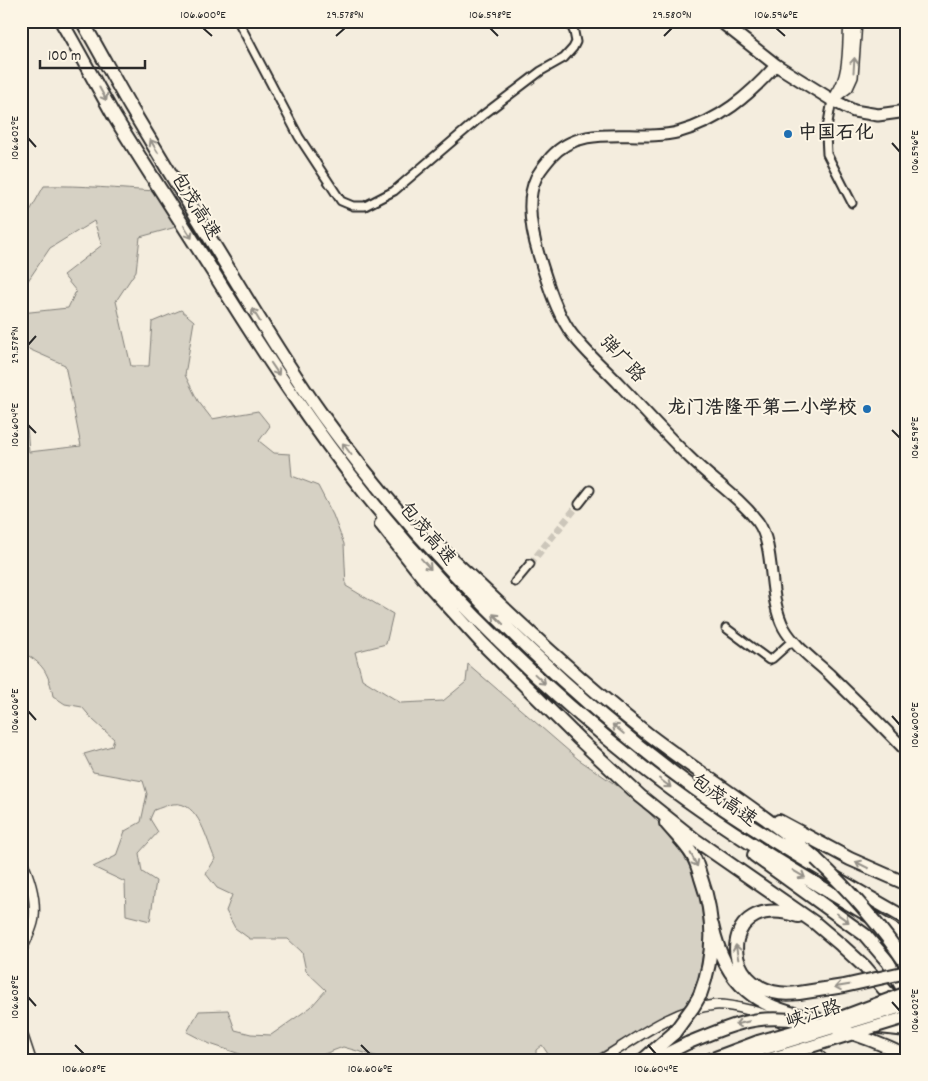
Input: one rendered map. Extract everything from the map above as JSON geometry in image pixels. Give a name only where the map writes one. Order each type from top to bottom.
[{"type":"highway","name":"包茂高速","points":[[61,21],[114,115],[252,335],[311,422],[418,556],[510,650],[550,688],[621,749],[721,825],[777,861],[907,938]]},
{"type":"highway","name":"包茂高速","points":[[82,21],[130,106],[264,329],[320,413],[378,488],[439,558],[504,625],[559,677],[625,735],[692,787],[768,838],[907,919]]},
{"type":"highway","points":[[339,459],[391,538],[435,592],[551,713],[640,796],[694,839],[815,923],[841,945],[865,967],[907,1017]]},
{"type":"highway","points":[[378,488],[546,648],[648,734],[784,832],[823,865],[856,899],[907,966]]},
{"type":"highway","points":[[716,784],[823,845],[866,867],[907,884]]},
{"type":"highway","points":[[640,796],[693,856],[704,884],[716,941],[727,969],[735,980],[748,992],[776,1008],[810,1018],[838,1023],[907,1030]]},
{"type":"highway","points":[[710,1060],[762,1051],[835,1020],[907,994],[888,962],[865,936],[771,868],[721,825]]},
{"type":"highway","points":[[815,923],[791,914],[779,912],[758,914],[747,921],[738,931],[735,942],[741,968],[748,978],[759,987],[785,994],[844,986],[907,972]]},
{"type":"highway","points":[[643,1060],[674,1033],[700,995],[706,981],[711,957],[712,925]]},
{"type":"highway","points":[[890,1060],[907,1057]]},
{"type":"main road","points":[[720,21],[776,65],[832,100],[854,111],[878,115],[907,111]]},
{"type":"main road","name":"弹广路","points":[[776,65],[757,87],[710,121],[676,133],[638,136],[594,135],[571,142],[552,156],[536,178],[530,204],[532,236],[554,302],[569,329],[690,459],[745,505],[760,526],[767,547],[775,603],[784,628],[793,640],[907,752]]},
{"type":"main road","name":"峡江路","points":[[731,1060],[907,1005]]},
{"type":"main road","name":"峡江路","points":[[762,1051],[907,1017]]},
{"type":"main road","points":[[654,1060],[688,1043],[735,1025],[757,1020],[779,1019],[823,1026],[866,1039],[907,1057]]},
{"type":"street","points":[[238,21],[300,137],[341,201],[353,206],[365,206],[394,192],[483,115],[541,71],[564,58],[576,42],[569,21]]},
{"type":"street","points":[[848,21],[845,77],[842,86],[832,100],[826,134],[827,154],[852,203]]},
{"type":"street","points":[[832,100],[848,88],[853,77],[857,21]]},
{"type":"street","points":[[579,504],[590,490]]},
{"type":"street","points":[[515,582],[530,564]]},
{"type":"street","points":[[726,628],[768,660],[773,658],[793,640]]},
{"type":"street","points":[[21,859],[28,874],[34,900],[34,919],[21,951]]},
{"type":"street","points":[[601,1060],[672,1018],[689,1011],[717,1005],[744,1009],[775,1019],[790,1028],[824,1060]]},
{"type":"street","points":[[21,1030],[31,1060]]},
{"type":"shaded area","points":[[44,186],[156,191],[176,227],[140,237],[136,271],[116,301],[131,366],[149,366],[152,322],[181,310],[194,321],[185,375],[198,401],[212,419],[258,411],[270,426],[259,441],[274,453],[290,454],[292,476],[318,486],[333,515],[344,544],[346,586],[393,614],[386,644],[355,652],[362,679],[401,703],[443,701],[466,682],[468,664],[578,759],[632,796],[660,824],[681,851],[695,876],[702,910],[705,940],[699,976],[687,1007],[652,1023],[588,1060],[552,1060],[542,1045],[536,1050],[536,1060],[382,1060],[379,1057],[343,1047],[308,1060],[252,1060],[252,1058],[210,1044],[187,1032],[199,1011],[228,1010],[235,1030],[251,1034],[271,1035],[311,1007],[326,990],[306,971],[302,952],[288,939],[250,939],[235,928],[226,911],[232,895],[217,888],[206,874],[215,859],[196,815],[182,805],[173,804],[154,810],[150,819],[158,832],[139,853],[142,872],[156,881],[150,921],[126,915],[125,882],[93,867],[116,856],[125,831],[141,822],[147,794],[143,781],[93,772],[84,754],[112,746],[114,739],[82,707],[65,704],[53,696],[44,670],[35,660],[21,652],[21,426],[27,426],[29,452],[81,446],[65,365],[24,347],[21,352],[21,313],[68,308],[76,291],[63,275],[102,245],[94,221],[50,248],[21,291],[21,227]]},
{"type":"tunnel","points":[[530,564],[579,504]]},
{"type":"place","name":"中国石化","points":[[788,134]]},
{"type":"place","name":"龙门浩隆平第二小学校","points":[[867,409]]}]
